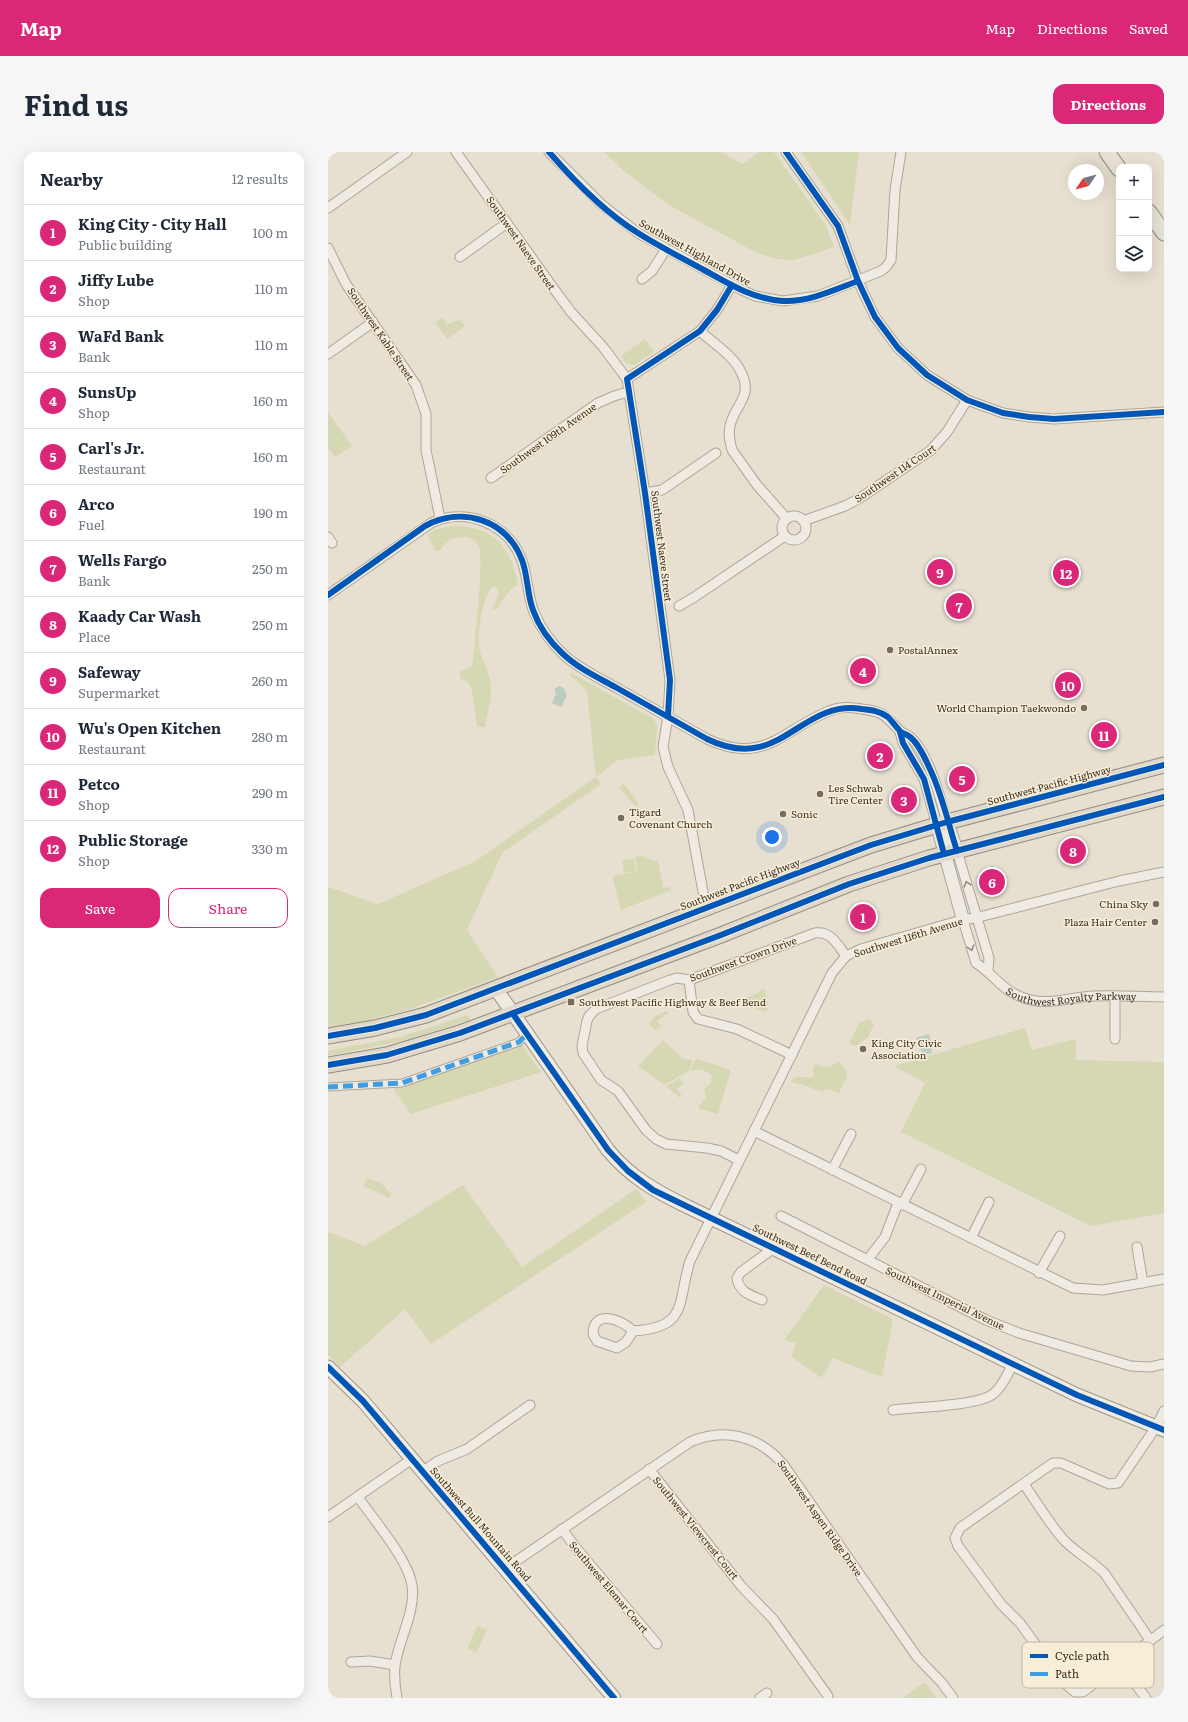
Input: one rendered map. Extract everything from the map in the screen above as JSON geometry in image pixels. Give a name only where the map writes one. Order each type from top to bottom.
[{"type":"highway","name":"Southwest Pacific Highway","points":[[328,1036],[401,1022],[426,1015],[865,847],[942,824],[1164,765]]},
{"type":"highway","points":[[328,1065],[406,1050],[460,1033],[513,1014],[849,884],[950,853],[1164,797]]},
{"type":"main road","points":[[1107,152],[1116,165]]},
{"type":"main road","points":[[1152,216],[1164,233]]},
{"type":"main road","name":"Southwest Beef Bend Road","points":[[496,989],[617,1161],[635,1178],[654,1190],[711,1218],[1078,1395],[1160,1428]]},
{"type":"main road","name":"Southwest Bull Mountain Road","points":[[328,1366],[361,1399],[506,1568],[614,1698]]},
{"type":"street","points":[[328,208],[407,152]]},
{"type":"street","name":"Southwest Naeve Street","points":[[456,152],[571,312],[604,347],[627,379],[645,493],[670,680],[668,716],[663,747],[665,758],[688,810],[706,908]]},
{"type":"street","name":"Southwest Highland Drive","points":[[549,152],[601,204],[638,233],[732,285],[766,299],[791,301],[818,296],[858,281],[886,267],[891,260],[895,190],[901,152]]},
{"type":"street","points":[[786,152],[838,226],[858,281],[875,317],[898,348],[927,375],[967,400],[1003,413],[1042,419],[1164,412]]},
{"type":"street","points":[[460,257],[507,223]]},
{"type":"street","name":"Southwest Kable Street","points":[[328,248],[346,284],[416,385],[426,414],[426,450],[440,518]]},
{"type":"street","points":[[642,279],[652,271],[666,249]]},
{"type":"street","points":[[627,379],[700,331],[717,310],[732,285]]},
{"type":"street","points":[[328,354],[373,322]]},
{"type":"street","points":[[700,331],[733,361],[741,371],[745,382],[745,393],[742,403],[730,424],[730,445],[732,450],[757,485],[787,519]]},
{"type":"street","name":"Southwest 109th Avenue","points":[[491,478],[598,402],[628,392]]},
{"type":"street","name":"Southwest 114 Court","points":[[803,521],[845,506],[860,498],[931,450],[947,432],[967,400]]},
{"type":"street","points":[[645,493],[662,490],[716,453]]},
{"type":"street","name":"Southwest Royalty Parkway","points":[[440,518],[458,516],[474,518],[489,523],[500,530],[510,540],[518,552],[524,566],[533,610],[542,629],[555,646],[580,667],[714,742],[737,748],[752,748],[774,742],[816,717],[841,708],[855,708],[877,712],[891,720],[900,732],[903,743],[924,779],[942,824],[950,853],[963,920],[976,964],[988,971],[1003,987],[1019,996],[1036,1002],[1056,1002],[1091,996],[1164,997]]},
{"type":"street","points":[[795,517],[803,521],[806,530],[801,538],[792,540],[785,536],[782,527],[787,519],[795,517]]},
{"type":"street","points":[[328,595],[425,526],[440,518]]},
{"type":"street","points":[[679,606],[785,536]]},
{"type":"street","name":"Southwest Royalty Parkway","points":[[950,853],[977,918],[989,958],[988,971]]},
{"type":"street","name":"Southwest 116th Avenue","points":[[633,1331],[659,1328],[669,1322],[678,1313],[690,1261],[832,973],[846,956],[861,949],[963,920],[977,918],[1119,881],[1164,872]]},
{"type":"street","name":"Southwest Crown Drive","points":[[739,1160],[721,1151],[666,1144],[656,1139],[646,1130],[615,1087],[599,1077],[583,1053],[582,1046],[589,1016],[596,1009],[670,980],[689,980],[815,932],[823,932],[830,936],[846,956]]},
{"type":"street","points":[[689,980],[692,1012],[698,1019],[737,1029],[792,1055]]},
{"type":"street","points":[[1115,996],[1115,1039]]},
{"type":"street","points":[[328,1088],[402,1083],[519,1042],[527,1034]]},
{"type":"street","points":[[754,1131],[1064,1285],[1081,1290],[1103,1290],[1164,1279]]},
{"type":"street","points":[[832,1170],[851,1134]]},
{"type":"street","points":[[868,1259],[873,1251],[883,1242],[900,1204],[921,1169]]},
{"type":"street","points":[[971,1238],[990,1202]]},
{"type":"street","name":"Southwest Imperial Avenue","points":[[781,1216],[986,1320],[1019,1333],[1131,1366],[1150,1367],[1164,1364]]},
{"type":"street","points":[[1040,1273],[1060,1236]]},
{"type":"street","points":[[1137,1247],[1143,1283]]},
{"type":"street","points":[[762,1300],[742,1290],[738,1285],[737,1278],[741,1272],[774,1248]]},
{"type":"street","points":[[893,1410],[979,1401],[993,1394],[1004,1382],[1013,1363]]},
{"type":"street","points":[[423,1471],[438,1461],[467,1449],[530,1405]]},
{"type":"street","points":[[1034,1642],[1015,1616],[1001,1604],[958,1546],[955,1538],[956,1535],[960,1528],[1057,1462],[1109,1484],[1118,1483],[1160,1428],[1164,1411]]},
{"type":"street","name":"Southwest Aspen Ridge Drive","points":[[506,1568],[684,1445],[707,1436],[725,1434],[741,1436],[760,1443],[783,1464],[917,1657],[942,1683],[953,1698]]},
{"type":"street","points":[[328,1518],[412,1459]]},
{"type":"street","name":"Southwest Viewcrest Court","points":[[649,1469],[742,1587],[773,1619],[828,1696]]},
{"type":"street","points":[[1024,1484],[1062,1538],[1075,1550],[1096,1564],[1105,1574],[1150,1640]]},
{"type":"street","points":[[358,1497],[403,1562],[411,1580],[412,1601],[395,1665],[394,1684],[397,1698]]},
{"type":"street","name":"Southwest Elemar Court","points":[[562,1529],[576,1548],[657,1644]]},
{"type":"street","points":[[1148,1642],[1164,1630]]},
{"type":"street","points":[[351,1662],[370,1661],[395,1665]]},
{"type":"street","points":[[1070,1688],[1075,1692],[1083,1692],[1088,1688]]},
{"type":"street","points":[[1138,1688],[1146,1698]]},
{"type":"green space","points":[[604,152],[721,152],[742,164],[759,152],[774,152],[825,224],[834,247],[795,260],[776,259],[757,253],[667,204],[624,171]]},
{"type":"green space","points":[[801,152],[859,152],[850,225]]},
{"type":"green space","points":[[442,318],[447,324],[460,320],[465,326],[447,339],[435,322]]},
{"type":"green space","points":[[645,339],[654,352],[634,365],[626,364],[621,356]]},
{"type":"green space","points":[[328,412],[352,446],[335,457],[328,448]]},
{"type":"green space","points":[[450,526],[477,529],[497,540],[504,548],[510,559],[515,571],[518,585],[509,592],[497,609],[492,609],[499,593],[495,586],[490,590],[483,606],[479,646],[491,685],[485,727],[477,727],[472,691],[468,682],[460,678],[460,671],[471,667],[473,660],[480,583],[479,547],[472,539],[459,537],[449,541],[440,551],[436,551],[427,535],[434,530]]},
{"type":"green space","points":[[571,673],[654,719],[657,727],[655,755],[618,760],[596,777],[587,691],[569,674]]},
{"type":"green space","points":[[596,777],[601,784],[502,853],[467,930],[498,977],[404,1011],[371,1019],[371,1021],[328,1028],[328,887],[378,904],[474,862]]},
{"type":"green space","points":[[623,783],[639,804],[636,807],[619,788]]},
{"type":"green space","points":[[644,856],[653,861],[658,860],[663,888],[670,887],[671,890],[621,910],[612,876],[637,872],[635,857]]},
{"type":"green space","points":[[634,859],[636,871],[624,873],[622,860]]},
{"type":"green space","points":[[764,988],[768,1004],[767,1011],[756,1008],[740,1000],[759,993],[761,989]]},
{"type":"green space","points":[[667,1011],[668,1013],[657,1021],[661,1026],[656,1030],[649,1024],[655,1016]]},
{"type":"green space","points":[[468,1015],[470,1020],[407,1040],[328,1056],[328,1051],[399,1037]]},
{"type":"green space","points":[[870,1019],[874,1025],[867,1038],[856,1046],[849,1043],[859,1023]]},
{"type":"green space","points":[[1025,1028],[1032,1050],[1076,1039],[1076,1060],[1164,1062],[1164,1213],[1091,1226],[901,1132],[925,1083],[894,1066]]},
{"type":"green space","points":[[663,1040],[683,1059],[693,1060],[689,1071],[664,1085],[638,1066]]},
{"type":"green space","points":[[520,1043],[541,1072],[411,1114],[393,1089]]},
{"type":"green space","points":[[697,1059],[731,1070],[718,1114],[699,1109],[699,1106],[706,1097],[704,1089],[711,1083],[712,1076],[702,1070],[691,1071],[693,1064]]},
{"type":"green space","points":[[839,1061],[847,1072],[846,1079],[839,1093],[826,1089],[823,1092],[791,1081],[796,1077],[813,1077],[813,1067],[816,1064],[828,1067]]},
{"type":"green space","points":[[680,1078],[684,1084],[677,1089],[682,1096],[680,1098],[666,1086]]},
{"type":"green space","points":[[366,1178],[381,1183],[391,1194],[389,1198],[364,1186]]},
{"type":"green space","points":[[463,1185],[522,1267],[636,1189],[646,1202],[431,1344],[405,1309],[340,1367],[328,1355],[328,1232],[365,1246]]},
{"type":"green space","points":[[824,1285],[893,1319],[882,1377],[833,1358],[822,1378],[791,1357],[796,1343],[784,1340]]},
{"type":"green space","points":[[477,1626],[487,1630],[476,1653],[468,1648]]},
{"type":"green space","points":[[923,1683],[927,1685],[936,1698],[903,1698]]},
{"type":"shaded area","points":[[559,686],[564,688],[567,695],[561,707],[552,703],[556,693],[554,689]]},
{"type":"shaded area","points":[[929,1034],[932,1053],[923,1055],[916,1038]]},
{"type":"marked path","points":[[328,1087],[402,1083],[519,1042],[527,1034]]},
{"type":"cycle path","points":[[549,152],[590,196],[625,225],[663,248],[751,294],[772,300],[802,300],[821,295],[858,281]]},
{"type":"cycle path","points":[[786,152],[838,226],[858,281],[875,317],[898,348],[927,375],[967,400],[1003,413],[1054,419],[1164,412]]},
{"type":"cycle path","points":[[668,716],[670,680],[645,493],[627,379],[700,331],[717,310],[732,285]]},
{"type":"cycle path","points":[[328,595],[425,526],[439,520],[454,517],[468,517],[481,520],[494,526],[515,546],[524,566],[531,604],[535,616],[545,634],[563,654],[589,673],[707,739],[732,748],[754,748],[772,743],[822,715],[840,709],[872,710],[882,713],[888,717],[902,733],[909,736],[913,740],[923,755],[938,787],[957,851]]},
{"type":"cycle path","points":[[900,732],[903,743],[924,779],[944,854]]},
{"type":"cycle path","points":[[328,1036],[375,1028],[426,1015],[871,845],[947,822],[1164,765]]},
{"type":"cycle path","points":[[328,1065],[387,1055],[460,1033],[721,935],[849,884],[929,858],[1164,797]]},
{"type":"cycle path","points":[[513,1014],[608,1150],[628,1171],[653,1190],[1077,1395],[1164,1430]]},
{"type":"cycle path","points":[[328,1367],[363,1401],[614,1698]]},
{"type":"place","name":"Safeway","points":[[940,572]]},
{"type":"place","name":"Public Storage","points":[[1066,573]]},
{"type":"place","name":"Wells Fargo","points":[[959,606]]},
{"type":"place","name":"PostalAnnex","points":[[890,650]]},
{"type":"place","name":"SunsUp","points":[[863,671]]},
{"type":"place","name":"Wu's Open Kitchen","points":[[1068,685]]},
{"type":"place","name":"World Champion Taekwondo","points":[[1084,708]]},
{"type":"place","name":"Petco","points":[[1104,735]]},
{"type":"place","name":"Jiffy Lube","points":[[880,756]]},
{"type":"place","name":"Carl's Jr.","points":[[962,779]]},
{"type":"place","name":"Les Schwab Tire Center","points":[[820,794]]},
{"type":"place","name":"WaFd Bank","points":[[904,800]]},
{"type":"place","name":"Sonic","points":[[783,814]]},
{"type":"place","name":"Tigard Covenant Church","points":[[621,818]]},
{"type":"place","name":"Kaady Car Wash","points":[[1073,851]]},
{"type":"place","name":"Arco","points":[[992,882]]},
{"type":"place","name":"China Sky","points":[[1156,904]]},
{"type":"place","name":"King City - City Hall","points":[[863,917]]},
{"type":"place","name":"Plaza Hair Center","points":[[1155,922]]},
{"type":"place","name":"Southwest Pacific Highway & Beef Bend","points":[[571,1002]]},
{"type":"place","name":"King City Civic Association","points":[[863,1049]]}]
